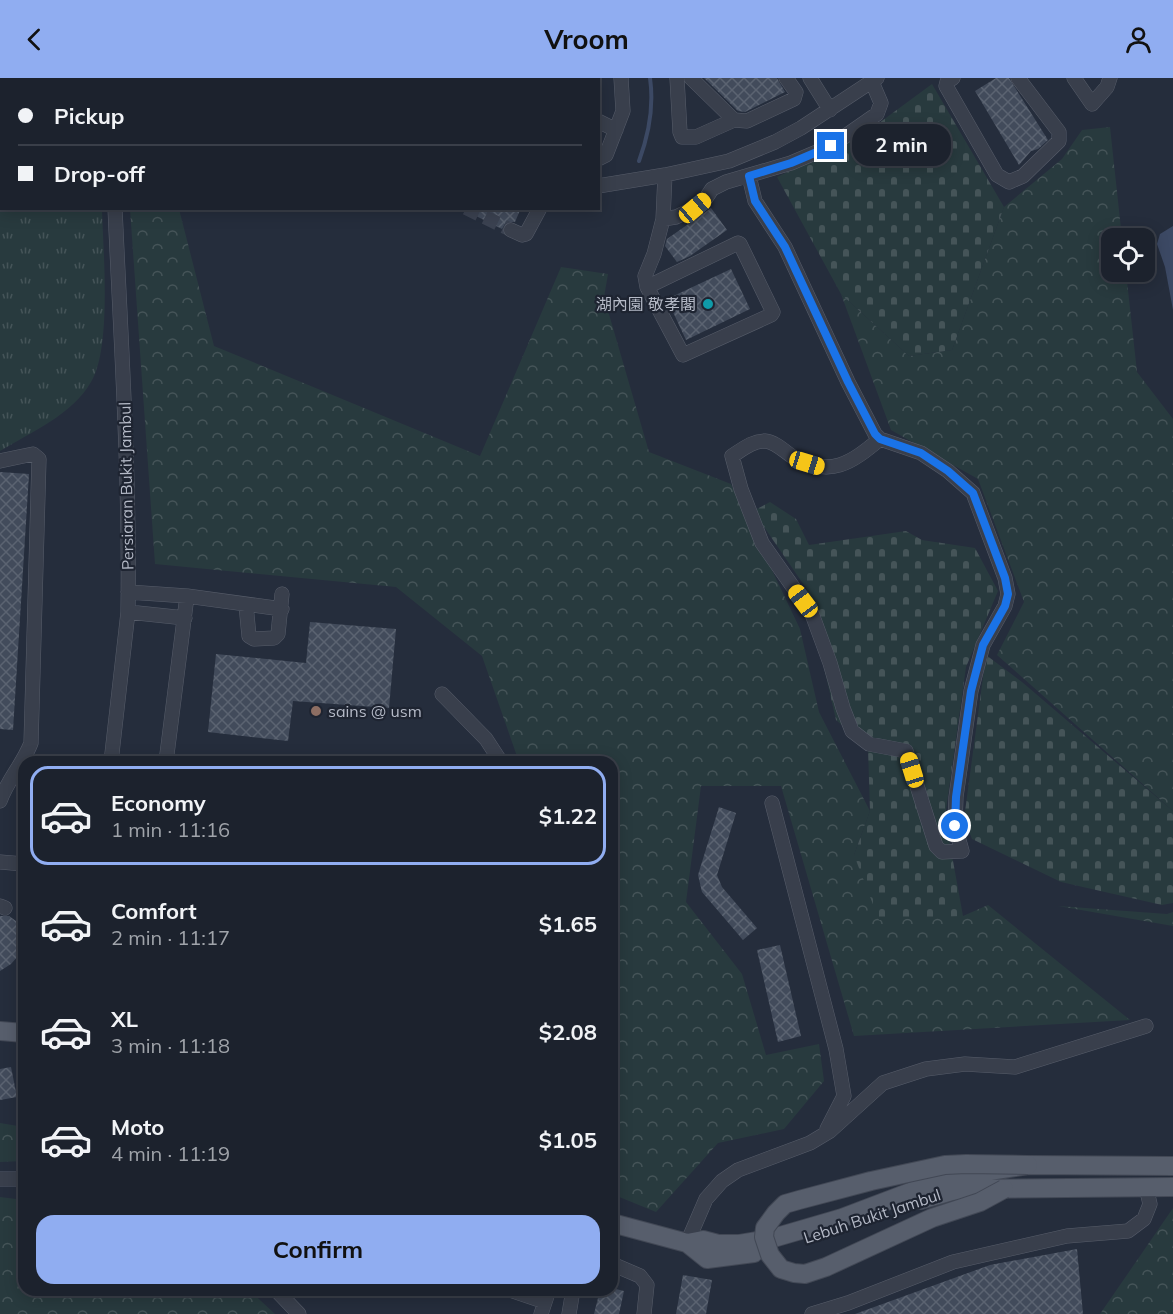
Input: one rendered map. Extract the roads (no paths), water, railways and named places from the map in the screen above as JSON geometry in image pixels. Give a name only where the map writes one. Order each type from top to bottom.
[{"type":"main road","points":[[0,1031],[18,1032]]},
{"type":"main road","points":[[1004,1189],[980,1202],[932,1218],[826,1267],[805,1274],[781,1269],[770,1255],[764,1237],[770,1219],[785,1204],[809,1197],[945,1165],[1028,1166]]},
{"type":"main road","name":"Lebuh Bukit Jambul","points":[[687,1243],[703,1240],[718,1244],[739,1244],[770,1239],[842,1218],[950,1178],[1028,1166],[1173,1166]]},
{"type":"main road","name":"Lebuh Bukit Jambul","points":[[618,1225],[687,1243],[707,1258],[732,1257],[766,1250],[930,1196],[969,1189],[1173,1187]]},
{"type":"street","points":[[600,158],[606,154],[624,107],[621,78]]},
{"type":"street","points":[[677,78],[682,137],[696,137],[734,120],[747,120],[791,101],[796,92],[786,78]]},
{"type":"street","points":[[691,78],[734,120]]},
{"type":"street","points":[[810,78],[830,110]]},
{"type":"street","points":[[952,78],[946,86],[997,175],[1009,182],[1023,176],[1059,141],[1059,132],[1018,78]]},
{"type":"street","points":[[1074,78],[1092,105],[1107,87],[1110,78]]},
{"type":"street","points":[[600,186],[729,161],[774,142],[830,110],[874,80],[881,103],[877,114],[831,146],[791,163],[712,189],[695,208],[676,218],[663,219]]},
{"type":"street","points":[[600,122],[616,130]]},
{"type":"street","points":[[647,287],[740,244],[773,312],[771,315],[683,355],[647,287],[645,276],[654,254],[663,219],[665,175]]},
{"type":"street","points":[[749,176],[755,201],[785,247],[875,434],[880,439],[921,453],[948,471],[973,493],[1005,578],[1008,594],[1005,606],[983,645],[969,701],[956,797],[955,826],[962,851],[942,852],[936,846],[906,751],[869,744],[852,731],[812,614],[762,543],[741,489],[732,456],[751,444],[763,441],[771,442],[807,463],[832,468],[858,457],[880,439]]},
{"type":"street","name":"Persiaran Bukit Jambul","points":[[112,756],[128,612],[128,483],[115,210]]},
{"type":"street","points":[[511,230],[522,235],[526,234],[539,210]]},
{"type":"street","points":[[0,461],[33,454],[39,459],[32,743],[26,756]]},
{"type":"street","points":[[128,592],[188,596],[282,609]]},
{"type":"street","points":[[246,605],[249,636],[254,639],[274,638],[278,634],[282,594]]},
{"type":"street","points":[[167,756],[188,596]]},
{"type":"street","points":[[128,612],[185,618]]},
{"type":"street","points":[[442,694],[486,739],[497,756]]},
{"type":"street","points":[[0,801],[6,784],[18,767]]},
{"type":"street","points":[[772,803],[836,1049],[844,1096],[835,1117],[824,1134]]},
{"type":"street","points":[[0,862],[18,864]]},
{"type":"street","points":[[687,1243],[706,1199],[722,1181],[738,1170],[810,1143],[861,1105],[877,1087],[900,1076],[926,1069],[965,1064],[1015,1067],[1146,1026]]},
{"type":"street","points":[[0,1179],[18,1179]]},
{"type":"street","points":[[812,1314],[848,1303],[954,1262],[1067,1236],[1128,1232],[1144,1219],[1150,1204],[1146,1187]]},
{"type":"street","points":[[618,1267],[640,1276],[647,1285],[644,1314]]},
{"type":"street","points":[[282,1296],[299,1314]]},
{"type":"street","points":[[528,1296],[545,1302]]},
{"type":"street","points":[[569,1314],[572,1296]]},
{"type":"water","points":[[1173,226],[1173,310],[1165,267],[1157,244],[1160,234]]},
{"type":"waterway","points":[[639,161],[650,120],[650,78]]},
{"type":"tunnel","points":[[470,210],[511,230]]},
{"type":"place","name":"湖內園 敬孝閣","points":[[708,304]]},
{"type":"place","name":"sains @ usm","points":[[316,711]]}]
